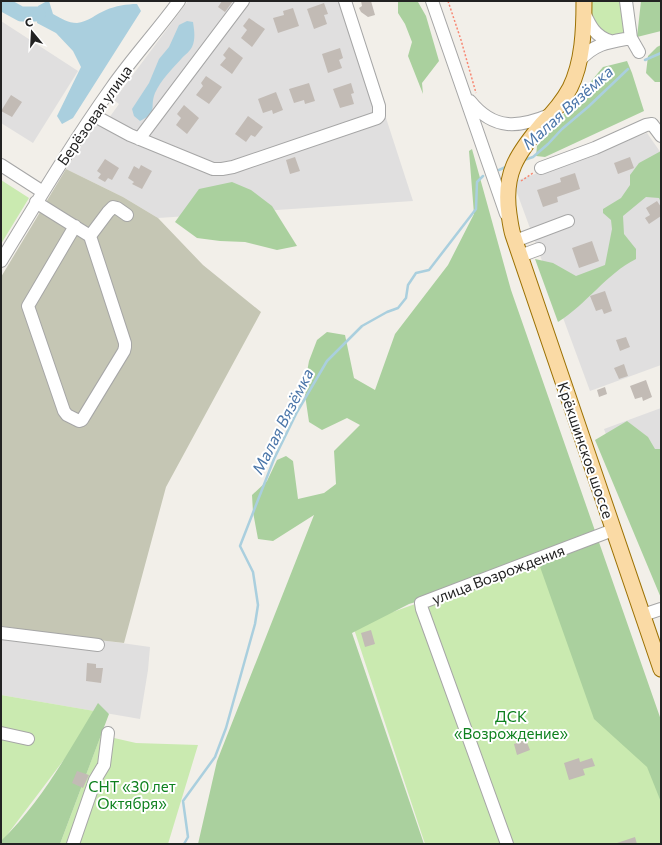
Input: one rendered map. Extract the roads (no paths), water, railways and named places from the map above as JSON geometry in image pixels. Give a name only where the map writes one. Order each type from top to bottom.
[{"type":"main road","name":"Крёкшинское шоссе","points":[[584,6],[579,61],[570,87],[553,113],[524,147],[512,167],[507,194],[513,236],[661,669]]},
{"type":"street","name":"Берёзовая улица","points":[[1,261],[93,115],[120,76],[180,1]]},
{"type":"street","points":[[139,139],[243,1]]},
{"type":"street","points":[[93,115],[130,135],[213,169],[222,169],[377,118],[379,116],[379,106],[345,1]]},
{"type":"street","points":[[432,1],[470,93],[479,112],[484,117],[500,123],[512,124],[527,122],[553,113]]},
{"type":"street","points":[[626,1],[630,38],[639,52]]},
{"type":"street","points":[[584,6],[593,31],[602,38],[610,41]]},
{"type":"street","points":[[579,61],[594,47],[610,41],[630,38]]},
{"type":"street","points":[[470,93],[513,236],[568,221]]},
{"type":"street","points":[[541,168],[595,148],[646,125],[652,124],[661,136]]},
{"type":"street","points":[[1,165],[75,226],[90,236],[125,347],[82,420],[79,421],[67,415],[64,411],[28,306],[75,226]]},
{"type":"street","points":[[90,236],[108,212],[113,208],[118,208],[126,215]]},
{"type":"street","points":[[520,256],[539,249]]},
{"type":"street","name":"улица Возрождения","points":[[507,844],[421,603],[613,530]]},
{"type":"street","points":[[642,615],[661,609]]},
{"type":"street","points":[[1,633],[98,645]]},
{"type":"street","points":[[1,733],[28,739]]},
{"type":"street","points":[[73,844],[95,780],[104,765],[108,733]]},
{"type":"water","points":[[49,1],[53,14],[74,23],[85,21],[113,7],[129,4],[137,4],[141,11],[73,118],[62,124],[57,116],[81,67],[73,51],[56,33],[37,23],[38,6]]},
{"type":"water","points":[[187,21],[193,22],[194,37],[192,47],[160,84],[153,98],[152,112],[140,121],[134,116],[132,109],[149,83],[159,59],[169,47],[179,25]]},
{"type":"waterway","points":[[1,3],[21,14],[38,14]]},
{"type":"waterway","name":"Малая Вязёмка","points":[[645,60],[661,53]]},
{"type":"waterway","name":"Малая Вязёмка","points":[[524,160],[533,157],[548,144],[562,129],[588,107],[628,69]]},
{"type":"waterway","name":"Малая Вязёмка","points":[[499,170],[508,166]]},
{"type":"waterway","name":"Малая Вязёмка","points":[[184,844],[188,837],[183,801],[215,757],[226,728],[255,624],[258,605],[253,572],[240,546],[274,459],[297,412],[327,361],[362,326],[387,312],[398,308],[406,298],[408,285],[416,273],[429,270],[476,209],[477,182],[483,176]]},
{"type":"park label","name":"ДСК «Возрождение»","points":[[511,724]]},
{"type":"park label","name":"СНТ «30 лет Октября»","points":[[132,794]]}]
